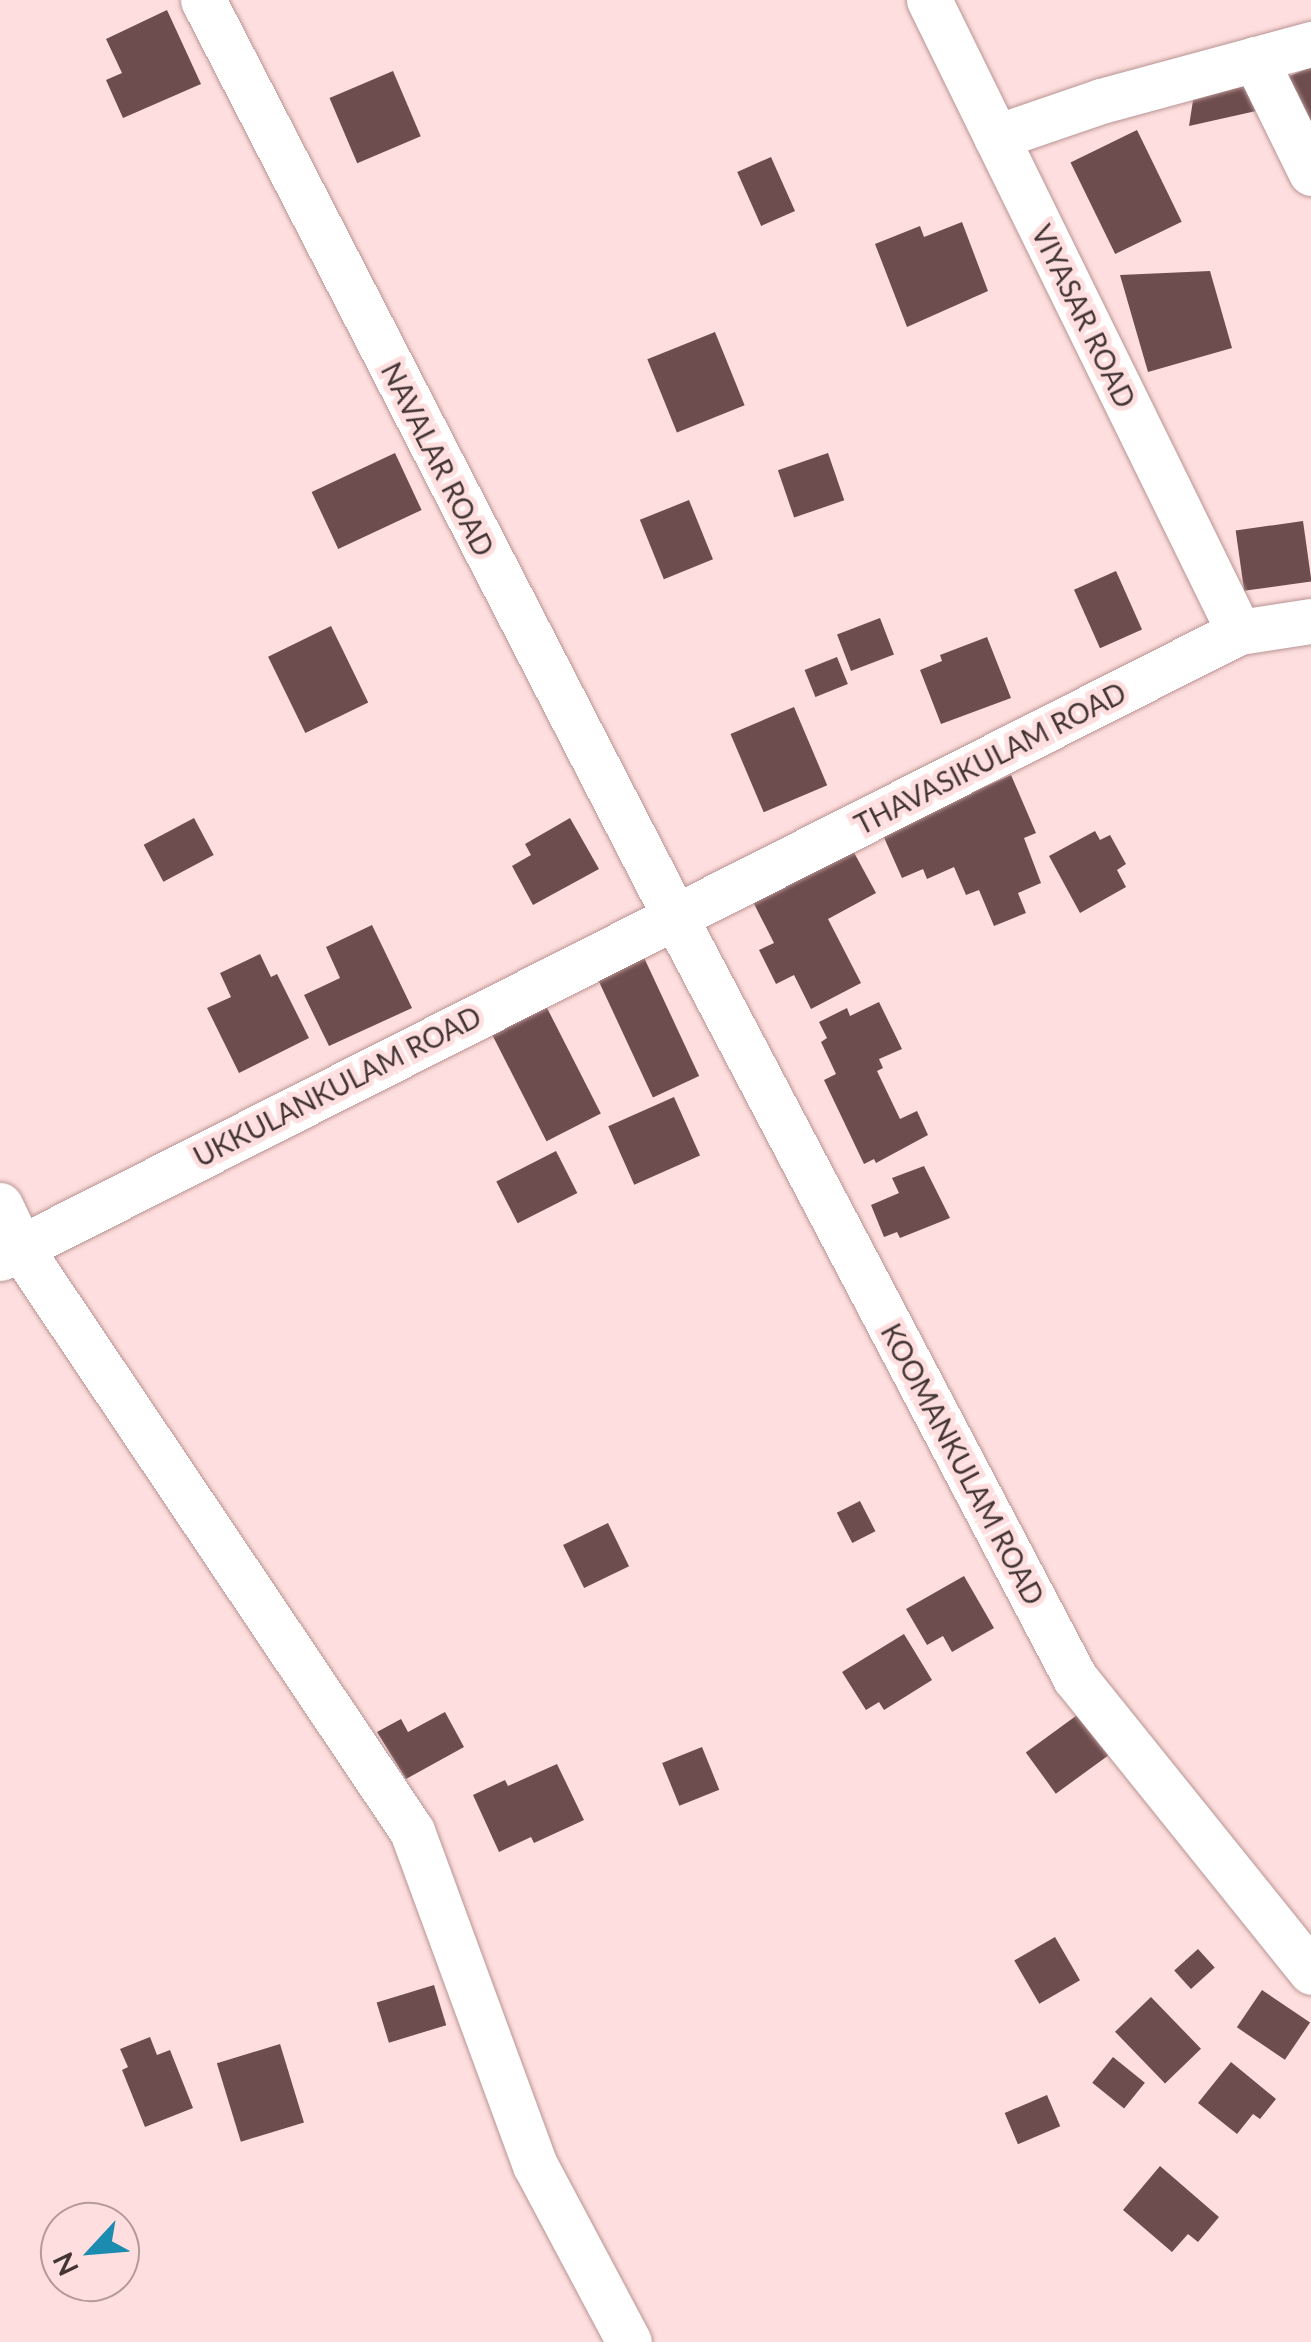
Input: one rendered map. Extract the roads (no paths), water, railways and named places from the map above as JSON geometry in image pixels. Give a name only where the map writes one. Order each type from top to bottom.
[{"type":"street","name":"NAVALAR ROAD","points":[[204,0],[676,917]]},
{"type":"street","name":"VIYASAR ROAD","points":[[929,0],[1239,632]]},
{"type":"street","points":[[996,137],[1101,101],[1311,44]]},
{"type":"street","points":[[1255,59],[1311,173]]},
{"type":"street","name":"THAVASIKULAM ROAD","points":[[676,917],[1239,632],[1311,621]]},
{"type":"street","name":"UKKULANKULAM ROAD","points":[[10,1253],[676,917]]},
{"type":"street","name":"KOOMANKULAM ROAD","points":[[676,917],[1075,1678],[1311,1972]]},
{"type":"street","points":[[0,1205],[10,1253],[412,1831],[535,2165],[629,2342]]}]
